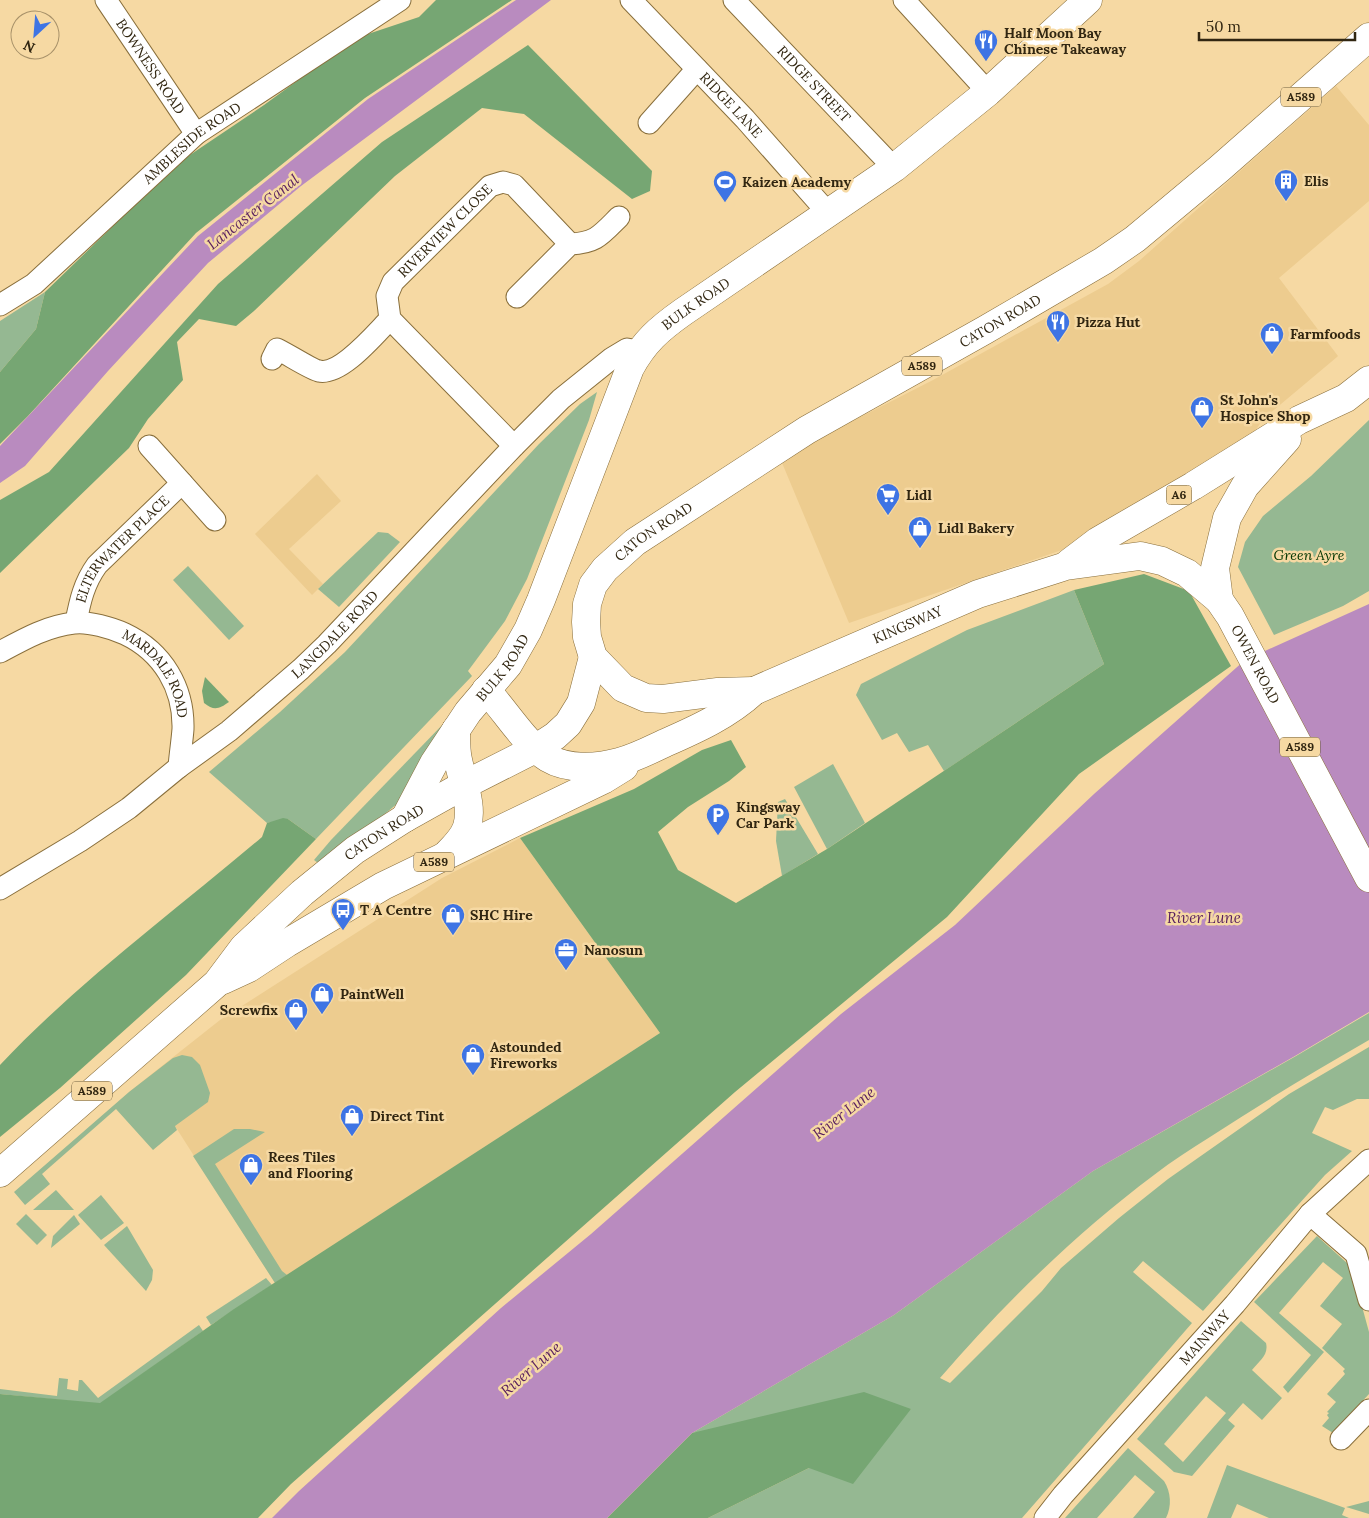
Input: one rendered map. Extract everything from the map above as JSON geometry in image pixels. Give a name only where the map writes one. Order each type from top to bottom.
[{"type":"main road","name":"BULK ROAD","points":[[405,818],[430,771],[456,730],[468,712],[508,665],[528,630],[630,368],[639,351],[652,336],[669,322],[894,168],[988,92],[1088,0]]},
{"type":"main road","name":"CATON ROAD","points":[[0,1173],[216,982],[244,947],[302,893],[355,850],[405,818],[464,785],[536,749],[568,724],[581,704],[593,657],[587,637],[586,622],[587,604],[593,585],[605,568],[635,542],[807,430],[1010,316],[1103,261],[1135,239],[1219,169],[1369,37]]},
{"type":"main road","name":"A6","points":[[1066,566],[1098,541],[1292,424],[1346,398],[1369,380]]},
{"type":"main road","name":"A589","points":[[1225,608],[1215,568],[1227,518],[1245,486],[1287,440],[1292,424]]},
{"type":"main road","name":"OWEN ROAD","points":[[1066,566],[1140,556],[1162,561],[1188,574],[1225,608],[1369,878]]},
{"type":"main road","name":"KINGSWAY","points":[[754,691],[978,594],[1066,566]]},
{"type":"main road","name":"A589","points":[[593,657],[623,688],[646,698],[664,699],[718,692],[754,691]]},
{"type":"main road","points":[[486,690],[536,749],[556,762],[569,766],[619,762],[655,748]]},
{"type":"main road","name":"A589","points":[[655,748],[699,728],[739,705],[754,691]]},
{"type":"main road","points":[[446,856],[460,841],[466,828],[469,814],[457,753],[456,730]]},
{"type":"main road","name":"CATON ROAD","points":[[216,982],[249,968],[376,890],[603,780],[655,748]]},
{"type":"street","name":"BOWNESS ROAD","points":[[106,0],[196,134]]},
{"type":"street","name":"AMBLESIDE ROAD","points":[[0,305],[34,284],[196,134],[400,0]]},
{"type":"street","name":"RIDGE LANE","points":[[631,0],[698,68],[828,213]]},
{"type":"street","name":"RIDGE STREET","points":[[734,0],[894,168]]},
{"type":"street","points":[[904,0],[988,92]]},
{"type":"street","points":[[650,123],[698,68]]},
{"type":"street","name":"RIVERVIEW CLOSE","points":[[390,319],[387,296],[393,282],[490,186],[503,182],[514,185],[570,244]]},
{"type":"street","points":[[517,297],[570,244],[584,244],[598,238],[619,218]]},
{"type":"street","points":[[272,359],[278,349],[320,372],[335,369],[362,348],[390,319],[514,446]]},
{"type":"street","name":"LANGDALE ROAD","points":[[0,889],[80,841],[129,808],[179,767],[229,731],[301,669],[359,611],[514,446],[561,399],[612,358],[627,349],[639,351]]},
{"type":"street","name":"ELTERWATER PLACE","points":[[149,446],[215,520]]},
{"type":"street","name":"ELTERWATER PLACE","points":[[76,622],[87,579],[96,565],[182,484]]},
{"type":"street","points":[[0,652],[50,628],[76,622]]},
{"type":"street","name":"MARDALE ROAD","points":[[76,622],[112,628],[136,639],[155,653],[170,672],[178,693],[183,727],[179,767]]},
{"type":"street","name":"MAINWAY","points":[[1045,1518],[1063,1495],[1235,1304],[1310,1214],[1369,1160]]},
{"type":"street","points":[[1310,1214],[1356,1254],[1369,1300]]},
{"type":"street","points":[[1341,1439],[1369,1410]]},
{"type":"shaded area","points":[[1336,86],[1369,125],[1369,201],[1279,278],[1338,356],[1263,419],[1246,445],[1062,550],[849,623],[780,458],[933,380],[1108,284],[1139,261]]},
{"type":"shaded area","points":[[317,474],[341,501],[289,549],[323,584],[312,595],[255,534]]},
{"type":"shaded area","points":[[520,838],[660,1033],[275,1283],[175,1126],[129,1092],[220,1020],[442,878]]},
{"type":"green space","points":[[436,0],[512,0],[365,98],[196,233],[0,444],[0,372],[36,329],[45,292],[178,163],[264,105],[356,38],[419,17]]},
{"type":"green space","points":[[528,45],[652,171],[650,191],[632,199],[524,114],[482,108],[395,176],[236,326],[199,319],[177,342],[183,380],[148,419],[129,448],[0,573],[0,500],[49,472],[218,284],[382,142]]},
{"type":"green space","points":[[45,292],[36,329],[0,372],[0,321]]},
{"type":"green space","points":[[597,392],[589,420],[527,579],[505,621],[468,671],[472,676],[316,839],[288,819],[267,823],[209,772],[280,712],[345,652],[539,444],[580,404]]},
{"type":"green space","name":"Green Ayre","points":[[1369,420],[1369,591],[1343,606],[1274,635],[1238,567],[1245,542],[1263,516],[1311,476]]},
{"type":"green space","points":[[378,532],[388,533],[400,542],[339,607],[318,589]]},
{"type":"green space","points":[[188,566],[244,626],[229,640],[173,580]]},
{"type":"green space","points":[[1144,574],[1189,591],[1231,666],[1079,774],[947,917],[735,1092],[291,1484],[258,1518],[0,1518],[0,1394],[100,1403],[234,1309],[660,1033],[520,838],[634,789],[702,750],[731,740],[746,767],[729,781],[688,807],[658,832],[678,870],[736,903],[827,849],[1104,664],[1074,590]]},
{"type":"green space","points":[[1074,590],[1104,664],[944,771],[928,745],[909,752],[897,733],[882,740],[856,695],[861,684],[967,630]]},
{"type":"green space","points":[[205,677],[229,702],[216,708],[204,703],[202,691]]},
{"type":"green space","points":[[447,720],[398,803],[318,863],[314,860],[331,840]]},
{"type":"green space","points":[[833,764],[865,823],[827,849],[794,787]]},
{"type":"green space","points":[[785,799],[818,854],[782,876],[776,841],[778,802]]},
{"type":"green space","points":[[283,818],[288,819],[316,839],[186,975],[60,1088],[0,1137],[0,1065],[30,1034],[94,976],[262,837],[267,823]]},
{"type":"green space","points":[[1369,1013],[1369,1040],[1289,1087],[1196,1146],[1125,1198],[1096,1221],[1041,1271],[989,1323],[940,1378],[950,1383],[1042,1291],[1061,1268],[1168,1179],[1289,1094],[1369,1047],[1369,1099],[1357,1099],[1333,1110],[1325,1107],[1312,1133],[1352,1151],[1325,1175],[1203,1311],[1143,1261],[1133,1272],[1192,1323],[1022,1518],[708,1518],[809,1468],[911,1409],[692,1433],[894,1315],[1093,1171]]},
{"type":"green space","points":[[182,1055],[192,1057],[200,1065],[210,1093],[208,1102],[175,1126],[177,1130],[153,1150],[116,1109],[42,1174],[50,1184],[25,1205],[14,1192],[129,1092],[173,1058]]},
{"type":"green space","points":[[234,1129],[250,1129],[265,1132],[215,1164],[282,1271],[287,1275],[275,1283],[193,1156]]},
{"type":"green space","points":[[56,1190],[74,1210],[33,1210]]},
{"type":"green space","points":[[101,1195],[124,1223],[101,1240],[78,1215]]},
{"type":"green space","points":[[26,1214],[47,1235],[37,1245],[16,1224]]},
{"type":"green space","points":[[74,1215],[80,1224],[51,1248],[53,1236]]},
{"type":"green space","points":[[127,1226],[153,1270],[152,1280],[146,1291],[104,1245]]},
{"type":"green space","points":[[1317,1236],[1347,1263],[1352,1270],[1369,1332],[1369,1394],[1333,1433],[1322,1426],[1329,1418],[1327,1415],[1329,1413],[1327,1412],[1336,1402],[1327,1394],[1345,1374],[1343,1371],[1345,1369],[1322,1348],[1342,1324],[1320,1306],[1343,1278],[1323,1262],[1279,1313],[1324,1352],[1288,1393],[1283,1387],[1311,1355],[1254,1302]]},
{"type":"green space","points":[[266,1278],[272,1285],[211,1325],[206,1317]]},
{"type":"green space","points":[[1241,1321],[1266,1343],[1265,1354],[1252,1370],[1282,1398],[1262,1420],[1243,1403],[1228,1420],[1235,1426],[1192,1476],[1174,1472],[1137,1439]],"holes":[[[1206,1396],[1226,1413],[1183,1462],[1164,1444]]]},
{"type":"green space","points":[[199,1325],[203,1331],[100,1404],[0,1394],[0,1389],[57,1396],[59,1378],[68,1379],[67,1389],[78,1391],[79,1380],[82,1380],[98,1398]]},
{"type":"green space","points":[[864,1392],[911,1409],[853,1484],[809,1468],[708,1518],[607,1518],[692,1433]]},
{"type":"green space","points":[[1128,1448],[1164,1481],[1169,1494],[1170,1504],[1166,1518],[1133,1518],[1155,1492],[1135,1475],[1097,1518],[1065,1518]]},
{"type":"green space","points":[[1227,1465],[1345,1508],[1342,1515],[1349,1518],[1269,1518],[1237,1504],[1231,1518],[1207,1518]]},
{"type":"green space","points":[[1369,1501],[1369,1514],[1346,1507]]},
{"type":"water","name":"Lancaster Canal","points":[[516,0],[551,0],[301,186],[208,263],[108,371],[25,466],[0,483],[0,446],[198,236],[368,99]]},
{"type":"water","name":"River Lune","points":[[1369,604],[1369,1012],[1093,1171],[894,1315],[692,1433],[607,1518],[272,1518],[299,1491],[501,1308],[591,1234],[841,1014],[955,925],[1094,794],[1245,660]]},
{"type":"place","name":"Half Moon Bay Chinese Takeaway","points":[[986,62]]},
{"type":"place","name":"Elis","points":[[1286,202]]},
{"type":"place","name":"Kaizen Academy","points":[[725,203]]},
{"type":"place","name":"Pizza Hut","points":[[1058,343]]},
{"type":"place","name":"Farmfoods","points":[[1272,355]]},
{"type":"place","name":"St John's Hospice Shop","points":[[1202,429]]},
{"type":"place","name":"Lidl","points":[[888,516]]},
{"type":"place","name":"Lidl Bakery","points":[[920,549]]},
{"type":"place","name":"Kingsway Car Park","points":[[718,836]]},
{"type":"place","name":"T A Centre","points":[[343,931]]},
{"type":"place","name":"SHC Hire","points":[[453,936]]},
{"type":"place","name":"Nanosun","points":[[566,971]]},
{"type":"place","name":"PaintWell","points":[[322,1015]]},
{"type":"place","name":"Screwfix","points":[[296,1031]]},
{"type":"place","name":"Astounded Fireworks","points":[[473,1076]]},
{"type":"place","name":"Direct Tint","points":[[352,1137]]},
{"type":"place","name":"Rees Tiles and Flooring","points":[[251,1186]]}]
